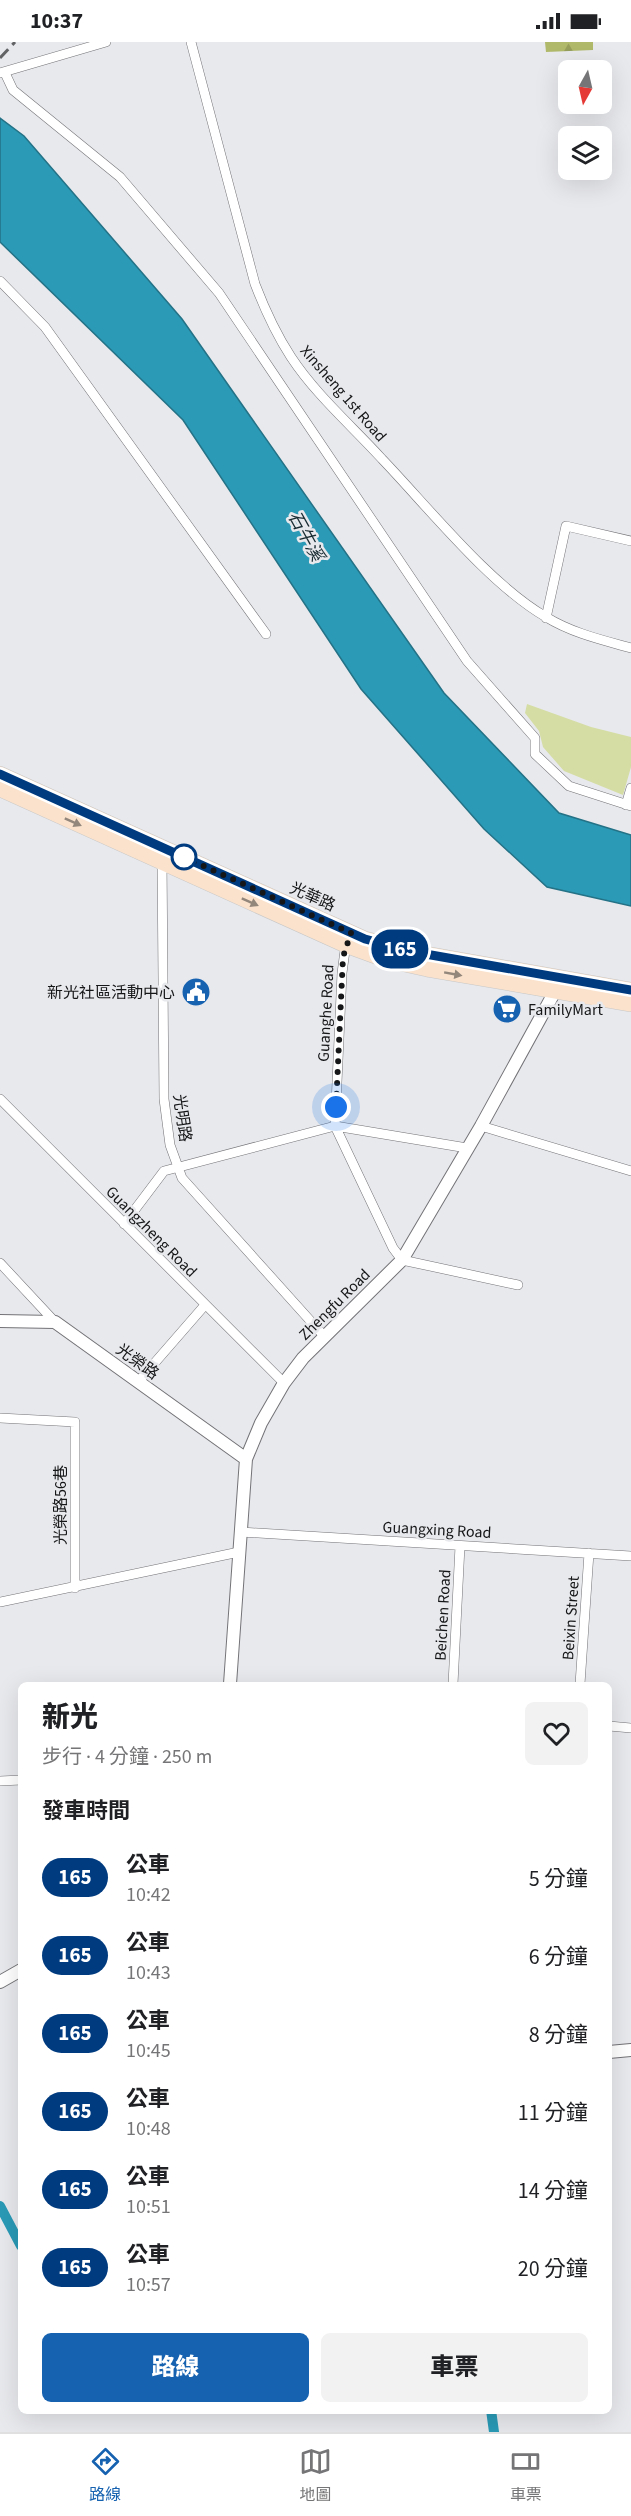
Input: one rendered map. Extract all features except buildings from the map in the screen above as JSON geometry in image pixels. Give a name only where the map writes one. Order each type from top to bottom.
[{"type":"main road","name":"光華路","points":[[0,774],[50,804],[348,939],[386,960],[427,969],[559,985],[631,990]]},
{"type":"main road","name":"光華路","points":[[0,789],[50,804]]},
{"type":"main road","name":"光華路","points":[[559,985],[631,1004]]},
{"type":"street","points":[[106,42],[2,73],[13,90],[120,177],[219,293],[467,661],[535,738],[536,754],[570,786],[629,805],[631,788]]},
{"type":"street","name":"Xinsheng 1st Road","points":[[191,42],[255,284],[264,308],[292,358],[320,393],[518,598],[546,618],[582,634],[631,648]]},
{"type":"street","points":[[0,281],[45,327],[266,634]]},
{"type":"street","points":[[546,618],[566,526],[631,542]]},
{"type":"street","name":"光明路","points":[[162,855],[164,1099],[170,1145],[182,1178],[324,1336]]},
{"type":"street","name":"Guanghe Road","points":[[348,939],[335,1126],[393,1248],[402,1260]]},
{"type":"street","name":"Zhengfu Road","points":[[230,1682],[246,1459],[261,1423],[284,1383],[324,1336],[402,1260],[482,1126],[559,985]]},
{"type":"street","name":"Guangzheng Road","points":[[0,1098],[284,1383]]},
{"type":"street","points":[[124,1224],[164,1171],[178,1165],[335,1126],[467,1148]]},
{"type":"street","points":[[482,1126],[631,1172]]},
{"type":"street","points":[[402,1260],[518,1285]]},
{"type":"street","points":[[0,1263],[55,1322]]},
{"type":"street","points":[[138,1382],[205,1305]]},
{"type":"street","points":[[0,1321],[55,1322]]},
{"type":"street","name":"光榮路","points":[[55,1322],[246,1459]]},
{"type":"street","name":"光榮路56巷","points":[[0,1418],[75,1422],[75,1588]]},
{"type":"street","name":"Guangxing Road","points":[[241,1532],[631,1556]]},
{"type":"street","name":"Beichen Road","points":[[453,1682],[460,1546]]},
{"type":"street","points":[[0,1602],[238,1552]]},
{"type":"street","name":"Beixin Street","points":[[580,1682],[589,1552]]},
{"type":"street","points":[[612,1726],[631,1728]]},
{"type":"street","points":[[0,1781],[18,1780]]},
{"type":"street","points":[[0,1982],[18,1972]]},
{"type":"street","points":[[612,2052],[631,2050]]},
{"type":"green space","points":[[545,42],[593,42],[593,50],[546,52]]},
{"type":"green space","points":[[527,704],[591,727],[631,737],[631,767],[623,795],[564,771],[543,747],[539,731],[525,713]]},
{"type":"water","name":"石牛溪","points":[[0,118],[24,136],[182,319],[444,693],[559,813],[631,835],[631,906],[547,887],[484,829],[361,689],[183,420],[0,242]]},
{"type":"waterway","points":[[0,2206],[18,2240]]},
{"type":"waterway","points":[[492,2414],[494,2432]]},
{"type":"railway","points":[[0,58],[15,42]]},
{"type":"bus line","name":"165","points":[[0,774],[365,939],[414,952],[631,990]]},
{"type":"place","name":"新光社區活動中心","points":[[196,992]]},
{"type":"place","name":"FamilyMart","points":[[507,1009]]},
{"type":"route","points":[[184,857],[351,933],[345,945],[343,957],[336,1107]]}]
